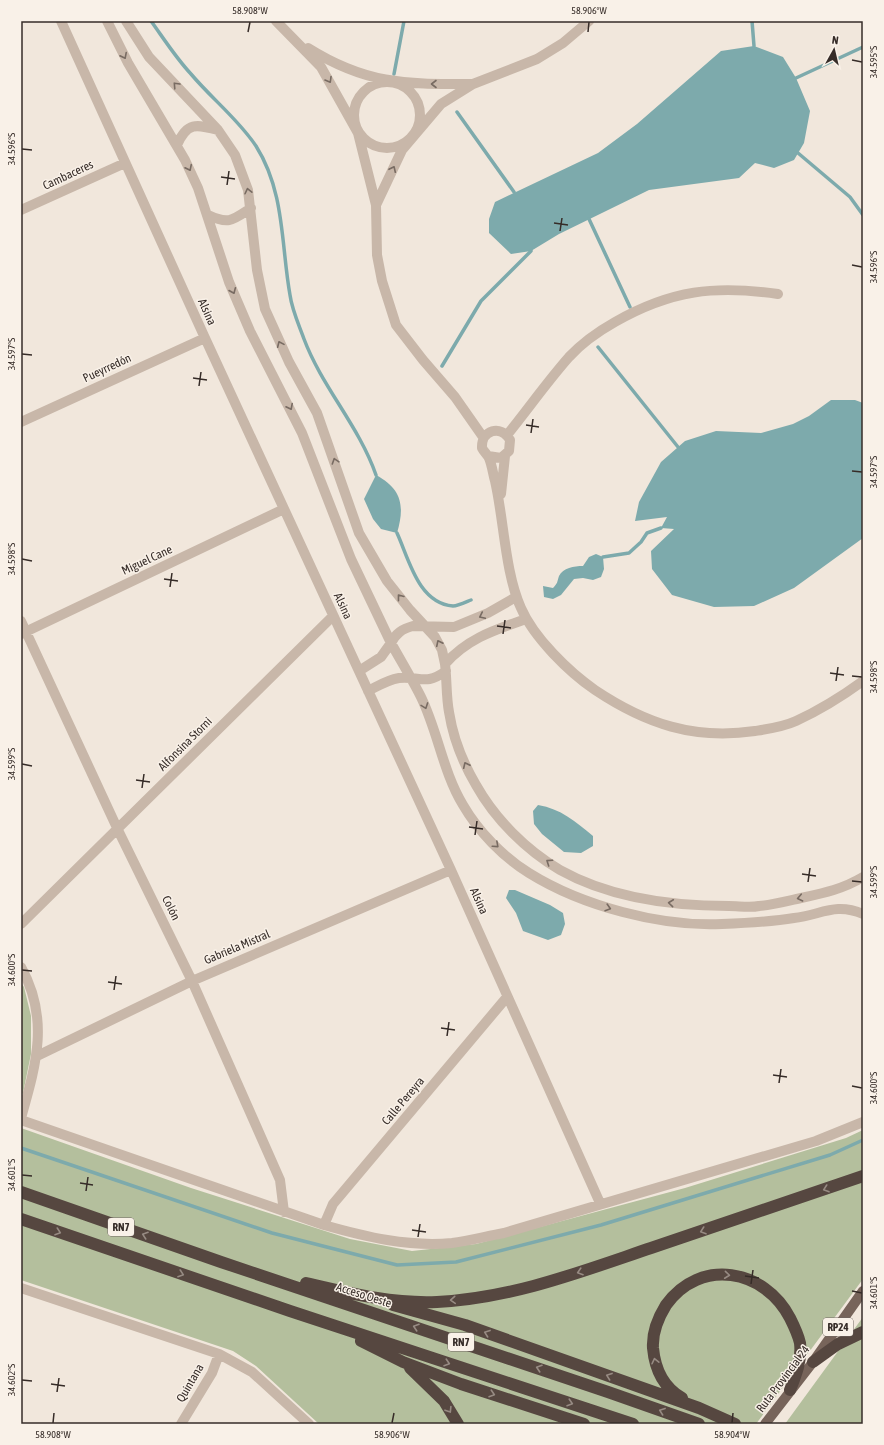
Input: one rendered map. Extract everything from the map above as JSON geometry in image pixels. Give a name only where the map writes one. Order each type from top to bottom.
[{"type":"highway","points":[[363,1297],[435,1302],[478,1299],[523,1290],[863,1176]]},
{"type":"highway","name":"Acceso Oeste","points":[[21,1192],[221,1262],[699,1424]]},
{"type":"highway","name":"RN7","points":[[21,1219],[290,1311],[633,1424]]},
{"type":"highway","points":[[221,1262],[363,1297],[465,1325],[699,1408],[735,1424]]},
{"type":"highway","points":[[699,1408],[674,1393],[662,1380],[654,1360],[653,1340],[657,1322],[671,1298],[682,1288],[701,1278],[722,1274],[745,1277],[765,1287],[778,1299],[795,1327],[800,1343],[799,1367],[790,1390]]},
{"type":"highway","points":[[290,1311],[403,1362],[461,1384],[584,1424]]},
{"type":"highway","points":[[813,1362],[838,1344],[863,1332]]},
{"type":"highway","points":[[403,1362],[426,1382],[444,1401],[458,1424]]},
{"type":"main road","name":"Ruta Provincial 24","points":[[765,1424],[813,1362],[863,1291]]},
{"type":"street","name":"Alsina","points":[[61,21],[204,338],[359,670],[600,1203]]},
{"type":"street","points":[[107,21],[128,63],[177,146],[198,188],[208,215],[221,260],[247,324],[302,433],[350,559],[421,698],[452,783],[463,805],[491,841],[529,873],[590,902],[649,918],[707,925],[795,918],[840,908],[852,909],[863,914]]},
{"type":"street","points":[[126,21],[149,58],[218,130],[235,155],[248,190],[257,270],[264,309],[289,362],[317,413],[359,533],[387,581],[439,643],[446,667],[449,711],[452,728],[464,763],[476,786],[508,829],[534,852],[560,870],[597,886],[667,903],[707,906],[759,906],[825,893],[846,887],[863,877]]},
{"type":"street","points":[[276,21],[321,67],[358,133],[365,141],[374,147],[385,149],[396,148],[406,143],[414,135],[420,119],[418,102],[411,93],[402,86],[392,82],[371,77],[333,63],[295,39]]},
{"type":"street","points":[[376,205],[402,150],[441,104],[473,84],[537,59],[563,43],[589,21]]},
{"type":"street","points":[[473,84],[381,82],[370,86],[359,97],[353,112],[354,123],[358,133],[376,205],[377,255],[384,289],[396,325],[422,360],[455,397],[484,438]]},
{"type":"street","points":[[177,146],[181,136],[187,129],[194,126],[218,130]]},
{"type":"street","name":"Cambaceres","points":[[21,210],[125,163]]},
{"type":"street","points":[[208,215],[221,221],[234,219],[251,208]]},
{"type":"street","points":[[507,435],[570,356],[589,339],[629,314],[657,301],[682,294],[708,290],[744,289],[778,294]]},
{"type":"street","name":"Pueyrredón","points":[[21,422],[204,338]]},
{"type":"street","points":[[500,502],[505,456],[510,446],[507,435],[497,430],[487,433],[484,438],[482,448],[488,456],[500,502],[516,597],[526,618],[564,665],[601,694],[639,716],[666,727],[696,733],[721,734],[748,732],[794,722],[839,699],[863,681]]},
{"type":"street","points":[[488,456],[497,459],[505,456]]},
{"type":"street","name":"Miguel Cane","points":[[24,633],[284,509]]},
{"type":"street","points":[[359,670],[381,657],[399,632],[406,628],[426,626],[454,627],[468,622],[516,597]]},
{"type":"street","name":"Alfonsina Storni","points":[[21,924],[118,830],[333,616]]},
{"type":"street","points":[[368,691],[389,681],[410,678],[419,681],[429,680],[446,667],[464,645],[487,633],[526,618]]},
{"type":"street","name":"Colón","points":[[21,621],[24,633],[192,981],[280,1180],[284,1212]]},
{"type":"street","name":"Gabriela Mistral","points":[[37,1056],[192,981],[450,870]]},
{"type":"street","points":[[825,893],[830,910]]},
{"type":"street","points":[[21,967],[32,990],[39,1030],[37,1056],[21,1119],[284,1212],[364,1237],[413,1244],[453,1243],[504,1233],[600,1203],[816,1141],[863,1122]]},
{"type":"street","name":"Calle Pereyra","points":[[324,1225],[333,1204],[507,997]]},
{"type":"street","points":[[21,1288],[219,1354],[252,1372],[309,1424]]},
{"type":"street","name":"Quintana","points":[[181,1424],[212,1373],[219,1354]]},
{"type":"green space","points":[[21,983],[24,987],[31,1016],[31,1054],[23,1093],[21,1095]]},
{"type":"green space","points":[[21,1128],[191,1188],[350,1239],[412,1251],[476,1244],[685,1188],[846,1138],[863,1130],[863,1279],[756,1424],[319,1424],[256,1366],[233,1351],[21,1280]]},
{"type":"green space","points":[[863,1317],[863,1424],[785,1424]]},
{"type":"water","points":[[754,46],[783,57],[796,78],[810,111],[804,143],[794,160],[774,168],[755,163],[739,178],[649,190],[559,234],[531,251],[511,254],[489,233],[489,219],[495,202],[598,153],[637,124],[721,51]]},
{"type":"water","points":[[831,400],[855,400],[863,403],[863,538],[794,588],[754,606],[714,607],[672,595],[652,569],[651,551],[674,529],[661,528],[667,517],[635,521],[639,502],[661,462],[685,441],[716,431],[761,433],[793,424],[809,416]]},
{"type":"water","points":[[376,475],[385,480],[391,486],[399,499],[401,515],[397,533],[381,529],[373,519],[364,499]]},
{"type":"water","points":[[596,554],[603,557],[604,569],[601,577],[593,580],[583,578],[574,579],[561,595],[553,599],[544,597],[543,586],[553,588],[557,584],[559,576],[563,571],[573,567],[583,566],[589,557]]},
{"type":"water","points":[[538,805],[554,809],[574,821],[593,836],[593,846],[581,853],[564,852],[542,834],[534,824],[533,811]]},
{"type":"water","points":[[509,890],[515,890],[550,905],[563,913],[565,924],[561,935],[548,940],[523,931],[516,913],[506,898]]},
{"type":"waterway","points":[[151,21],[186,68],[249,136],[265,164],[277,200],[292,306],[304,339],[320,374],[360,440],[376,475]]},
{"type":"waterway","points":[[394,74],[404,21]]},
{"type":"waterway","points":[[752,21],[754,46]]},
{"type":"waterway","points":[[796,78],[863,47]]},
{"type":"waterway","points":[[457,112],[514,192]]},
{"type":"waterway","points":[[798,153],[850,197],[863,215]]},
{"type":"waterway","points":[[589,219],[630,307]]},
{"type":"waterway","points":[[442,366],[481,301],[531,251]]},
{"type":"waterway","points":[[598,347],[678,447]]},
{"type":"waterway","points":[[603,557],[629,553],[641,542],[647,533],[661,528]]},
{"type":"waterway","points":[[397,533],[416,578],[431,597],[441,603],[453,606],[460,605],[471,600]]},
{"type":"waterway","points":[[21,1148],[272,1233],[397,1265],[456,1262],[601,1225],[830,1155],[863,1140]]}]
